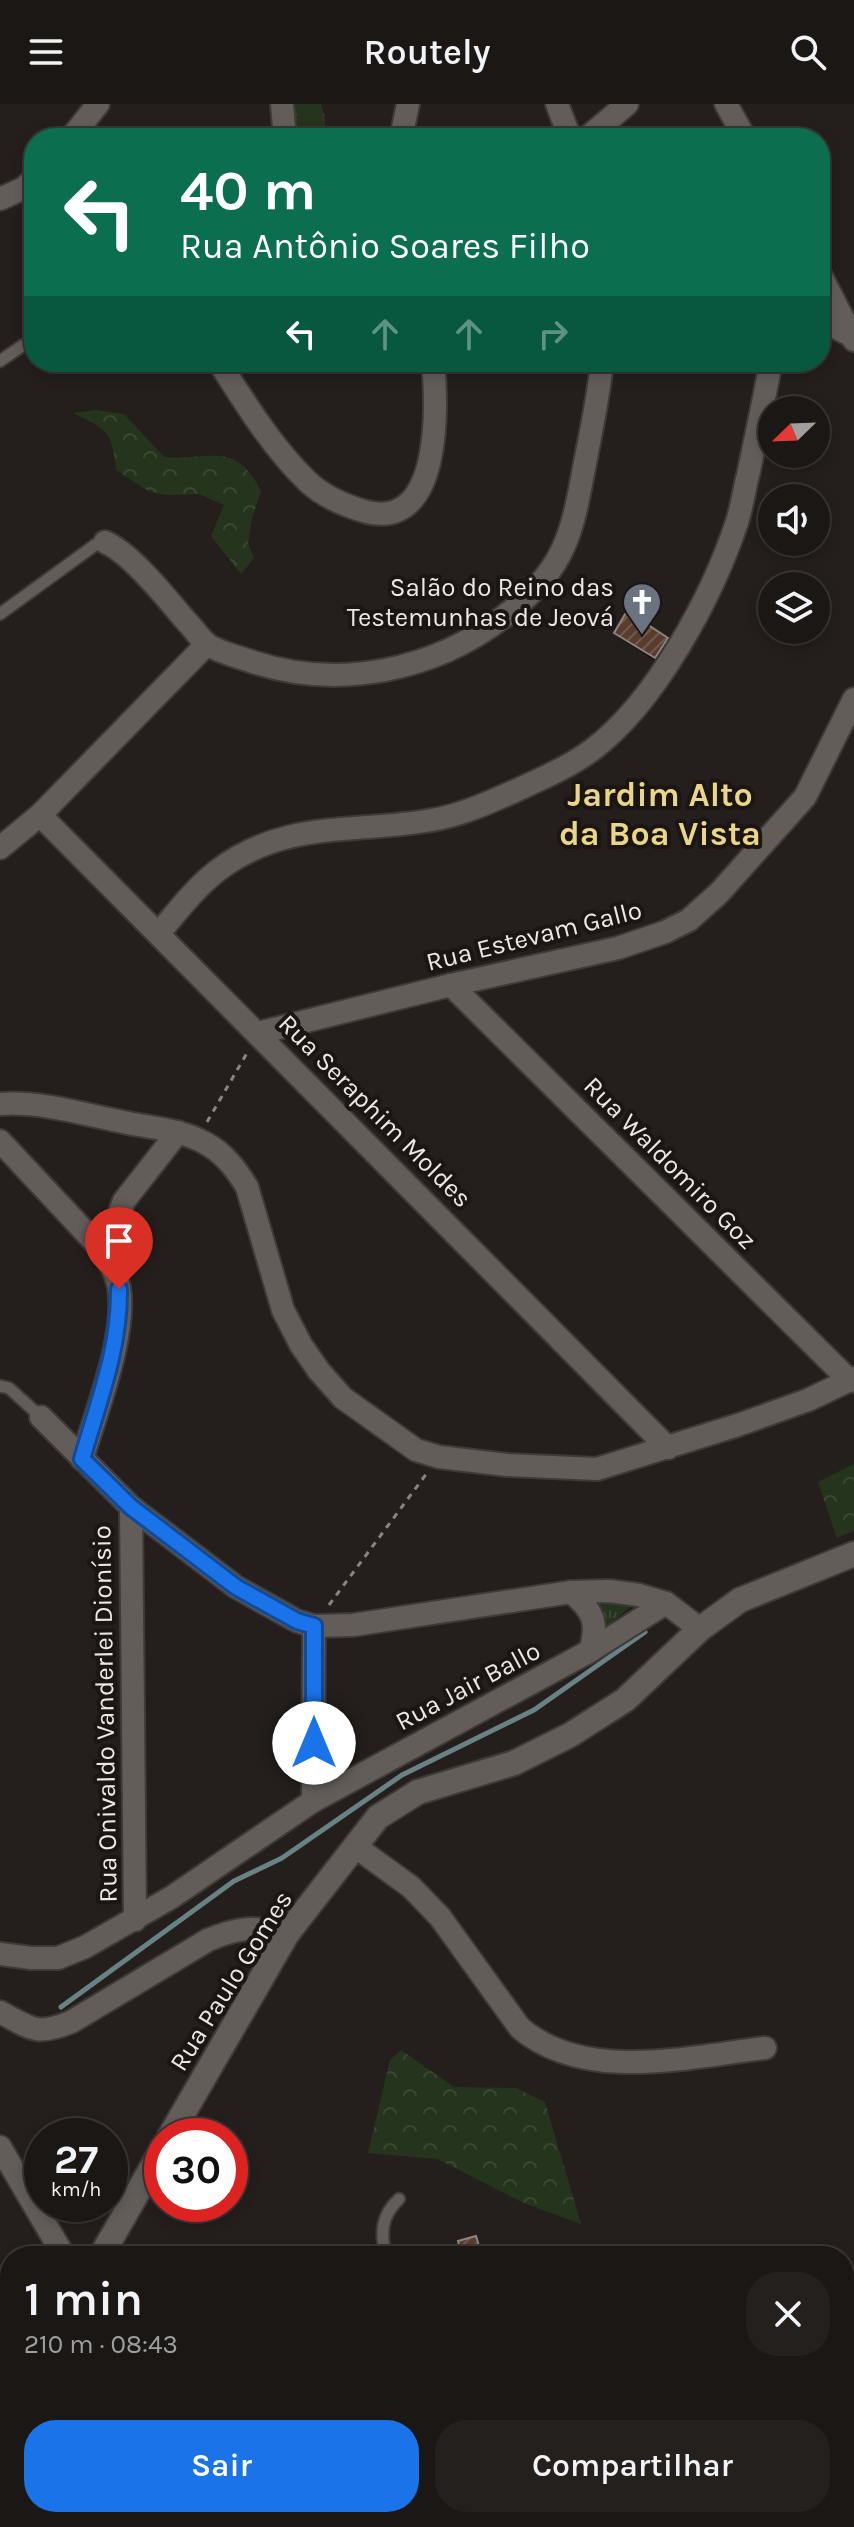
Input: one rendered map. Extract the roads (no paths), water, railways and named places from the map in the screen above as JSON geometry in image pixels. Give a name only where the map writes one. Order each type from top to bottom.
[{"type":"main road","points":[[700,1629],[740,1600],[854,1554]]},
{"type":"main road","name":"Rua Paulo Gomes","points":[[180,2118],[287,1934],[378,1817],[418,1792],[514,1763],[570,1735],[625,1700],[700,1629]]},
{"type":"main road","points":[[107,2246],[144,2181]]},
{"type":"street","points":[[79,128],[98,104]]},
{"type":"street","points":[[282,104],[284,128]]},
{"type":"street","points":[[403,128],[408,104]]},
{"type":"street","points":[[557,104],[566,128]]},
{"type":"street","points":[[599,128],[627,104]]},
{"type":"street","points":[[726,104],[739,128]]},
{"type":"street","points":[[0,199],[24,188]]},
{"type":"street","points":[[830,293],[853,338]]},
{"type":"street","points":[[830,325],[853,338]]},
{"type":"street","points":[[226,372],[272,440],[308,482],[335,501],[375,514],[405,506],[420,491],[428,468],[434,429],[433,372]]},
{"type":"street","points":[[105,542],[139,570],[207,644],[272,668],[301,674],[342,675],[384,670],[437,657],[482,634],[523,601],[547,576],[564,547],[577,504],[600,372]]},
{"type":"street","points":[[159,933],[215,872],[271,840],[310,832],[433,820],[478,808],[556,772],[591,751],[615,731],[667,667],[714,577],[737,521],[769,372]]},
{"type":"street","points":[[0,848],[40,815],[207,644]]},
{"type":"street","name":"Rua Estevam Gallo","points":[[258,1033],[618,948],[689,920],[719,893],[805,797],[854,699]]},
{"type":"street","name":"Rua Seraphim Moldes","points":[[40,815],[668,1448]]},
{"type":"street","name":"Rua Waldomiro Goz","points":[[451,985],[852,1380]]},
{"type":"street","points":[[0,1104],[46,1106],[187,1136],[221,1154],[236,1169],[247,1187],[283,1310],[301,1345],[343,1398],[416,1450],[439,1457],[507,1465],[597,1469],[808,1400],[852,1380]]},
{"type":"street","points":[[104,1252],[124,1201],[187,1136]]},
{"type":"street","points":[[0,1141],[104,1252],[119,1289],[120,1317],[115,1345],[82,1459]]},
{"type":"street","points":[[41,1417],[131,1507],[236,1587],[297,1621],[314,1626],[353,1625],[571,1592],[609,1591],[666,1603],[700,1629]]},
{"type":"street","name":"Rua Onivaldo Vanderlei Dionísio","points":[[131,1507],[135,1920]]},
{"type":"street","points":[[571,1592],[587,1606],[591,1617],[595,1637],[590,1651]]},
{"type":"street","name":"Rua Jair Ballo","points":[[0,1954],[58,1958],[85,1947],[135,1920],[313,1801],[590,1651],[666,1603]]},
{"type":"street","points":[[313,1801],[314,1626]]},
{"type":"street","points":[[356,1847],[411,1887],[440,1917],[520,2028],[535,2041],[557,2052],[589,2060],[655,2061],[765,2048]]},
{"type":"street","points":[[0,2012],[34,2030],[47,2031],[71,2022],[208,1940],[232,1930],[257,1927],[287,1934]]},
{"type":"street","points":[[0,2147],[58,2246]]},
{"type":"lane","points":[[0,361],[24,345]]},
{"type":"lane","points":[[0,614],[95,545],[105,542]]},
{"type":"lane","points":[[0,1386],[9,1388],[41,1417]]},
{"type":"lane","points":[[383,2246],[382,2224],[390,2207],[399,2199]]},
{"type":"waterway","points":[[61,2007],[234,1881],[282,1858],[402,1775],[534,1710],[645,1632]]},
{"type":"place","name":"Salão do Reino das Testemunhas de Jeová","points":[[642,636]]},
{"type":"district","name":"Jardim Alto da Boa Vista","points":[[660,814]]}]
